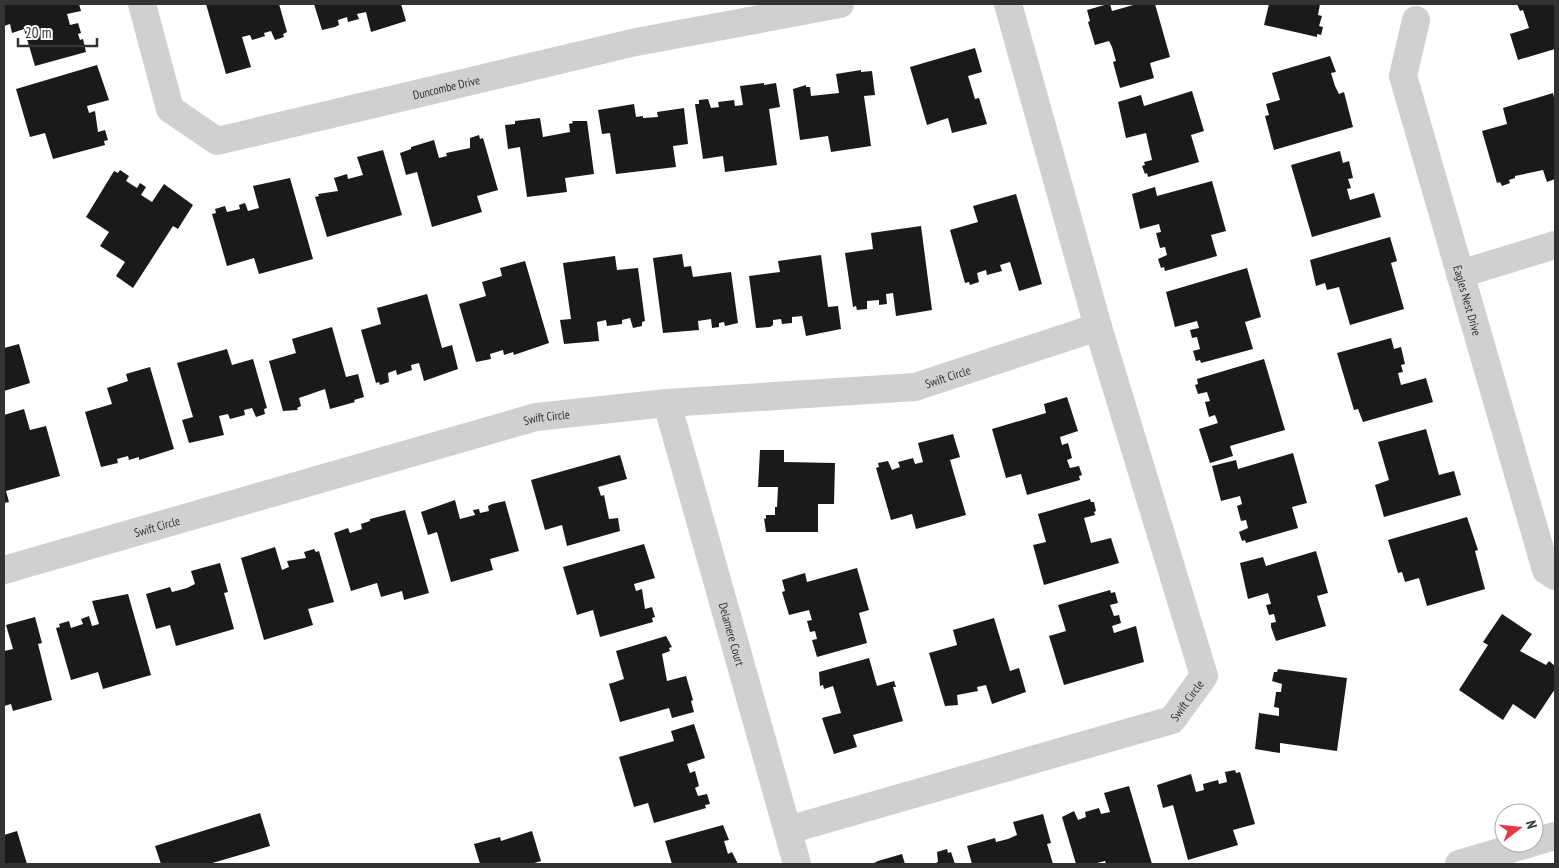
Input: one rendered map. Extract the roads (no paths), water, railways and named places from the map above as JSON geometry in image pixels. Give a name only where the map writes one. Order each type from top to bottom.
[{"type":"street","name":"Duncombe Drive","points":[[142,4],[170,109],[216,141],[636,42],[840,4]]},
{"type":"street","name":"Swift Circle","points":[[788,830],[1172,720],[1204,676],[1098,327],[1008,4]]},
{"type":"street","name":"Eagles Nest Drive","points":[[1416,20],[1403,76],[1546,570],[1555,576]]},
{"type":"street","points":[[1460,274],[1555,245]]},
{"type":"street","name":"Swift Circle","points":[[4,570],[536,417],[667,403],[915,387],[1098,327]]},
{"type":"street","name":"Delamere Court","points":[[667,403],[797,864]]},
{"type":"street","points":[[1458,864],[1497,853]]}]
